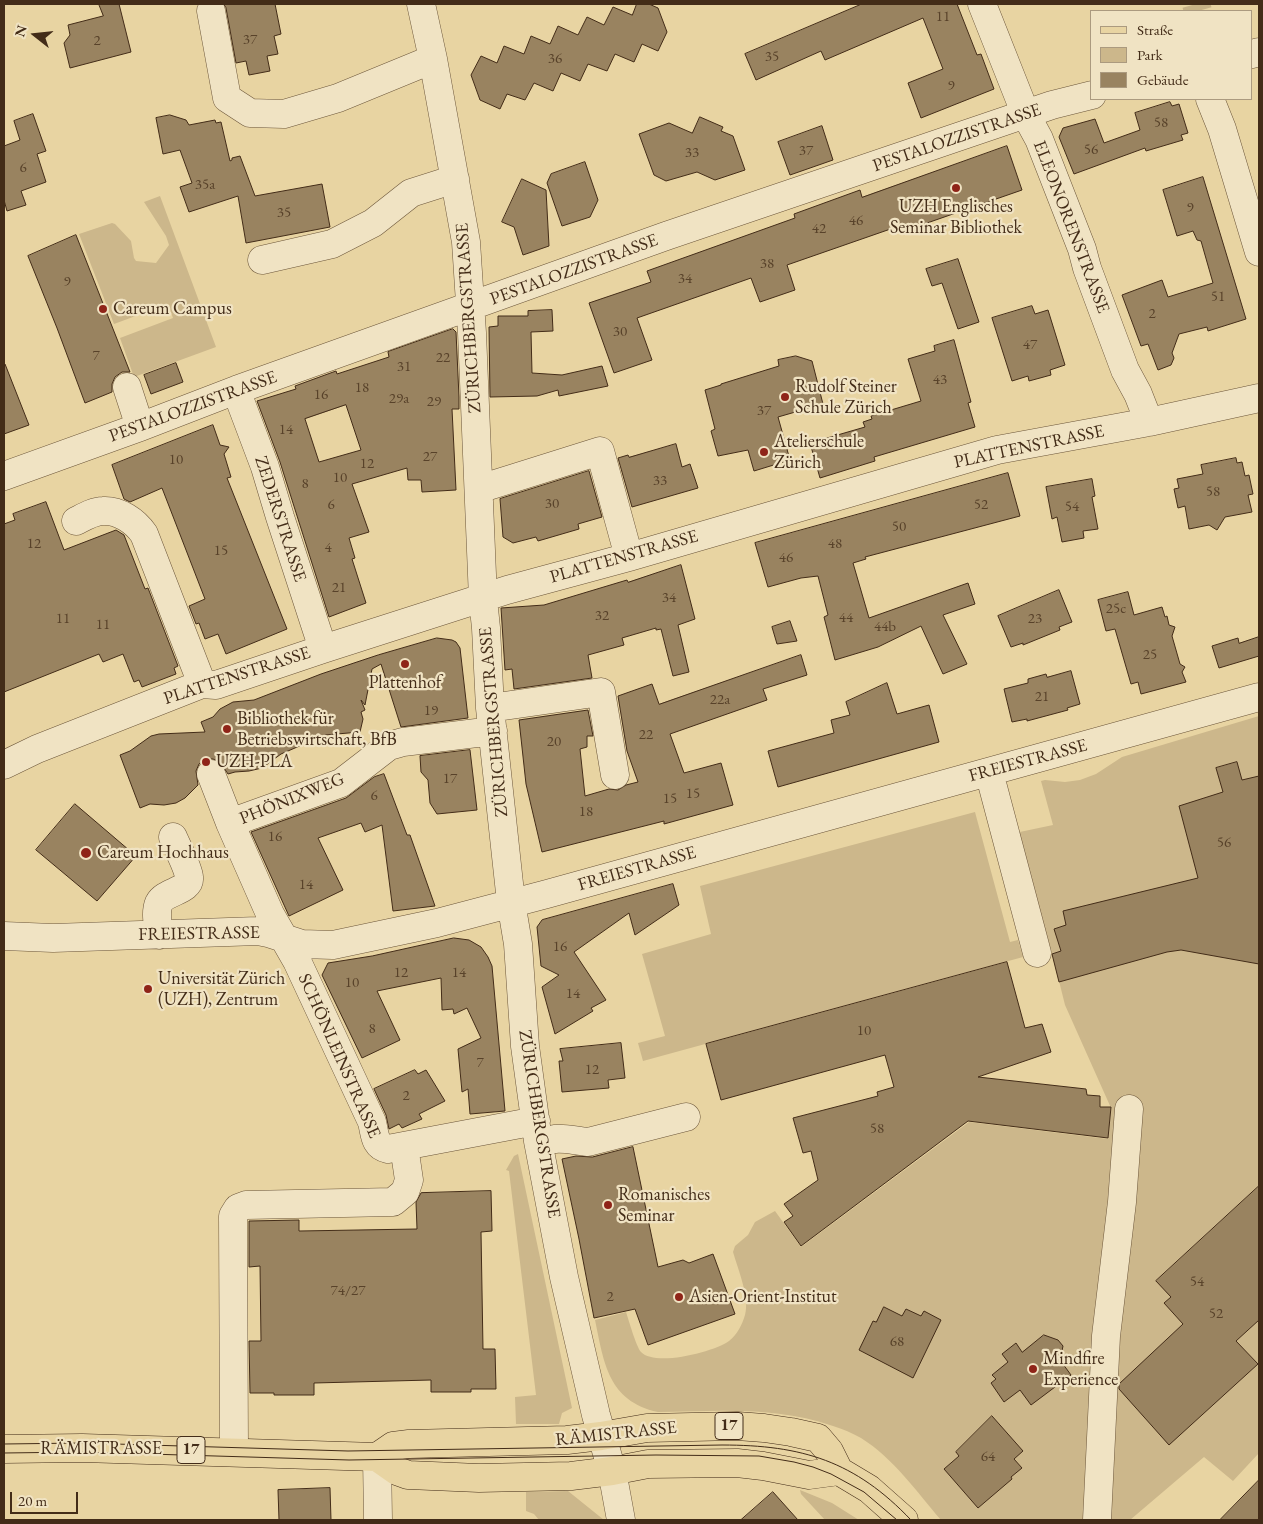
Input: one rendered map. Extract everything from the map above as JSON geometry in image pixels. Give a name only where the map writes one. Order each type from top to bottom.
[{"type":"main road","name":"RÄMISTRASSE","points":[[4,1449],[82,1448],[377,1457],[397,1471],[408,1475],[488,1478],[571,1476],[648,1464],[737,1463],[809,1475],[839,1471],[829,1451],[818,1438],[782,1430],[737,1426],[647,1428],[568,1440],[409,1444],[393,1446],[377,1457]]},
{"type":"main road","points":[[839,1471],[868,1489],[904,1520]]},
{"type":"street","name":"ZÜRICHBERGSTRASSE","points":[[421,4],[433,59],[466,242],[471,307],[483,599],[491,719],[511,902],[518,944],[525,1046],[545,1130],[538,1141],[564,1277],[601,1436],[612,1470],[621,1520]]},
{"type":"street","name":"ELEONORENSTRASSE","points":[[982,4],[1026,115],[1039,138],[1082,249],[1087,268],[1125,370],[1138,394],[1149,422]]},
{"type":"street","points":[[211,11],[227,98],[250,113],[284,114],[338,98],[433,59]]},
{"type":"street","name":"PESTALOZZISTRASSE","points":[[4,476],[236,390],[666,236],[1061,102],[1090,95]]},
{"type":"street","points":[[1210,100],[1222,129],[1259,252]]},
{"type":"street","points":[[262,260],[332,244],[373,223],[411,193],[455,179]]},
{"type":"street","points":[[127,386],[140,427]]},
{"type":"street","name":"ZEDERSTRASSE","points":[[236,390],[265,467],[323,649]]},
{"type":"street","name":"PLATTENSTRASSE","points":[[4,765],[37,749],[202,684],[216,685],[507,590],[629,557],[997,450],[1149,422],[1259,398]]},
{"type":"street","points":[[479,489],[600,451],[629,557]]},
{"type":"street","points":[[76,520],[101,510],[119,514],[138,525],[144,534],[202,684]]},
{"type":"street","name":"PHÖNIXWEG","points":[[230,823],[341,783],[389,746],[601,692],[615,775]]},
{"type":"street","name":"FREIESTRASSE","points":[[4,936],[53,938],[258,931],[302,944],[333,945],[437,923],[547,894],[1259,697]]},
{"type":"street","points":[[989,772],[1037,953]]},
{"type":"street","name":"SCHÖNLEINSTRASSE","points":[[211,774],[230,823],[270,914],[297,961],[372,1122],[377,1142],[380,1146],[388,1148],[545,1130],[568,1138],[588,1142],[686,1117]]},
{"type":"street","points":[[159,935],[157,920],[159,904],[165,897],[185,887],[189,881],[188,873],[173,837]]},
{"type":"street","points":[[1097,1520],[1106,1336],[1122,1202],[1129,1109]]},
{"type":"street","points":[[234,1452],[232,1216],[238,1208],[246,1205],[392,1202],[405,1192],[410,1180],[404,1146]]},
{"type":"street","points":[[377,1457],[378,1520]]},
{"type":"green space","points":[[160,196],[216,347],[134,377],[120,338],[173,318],[168,304],[114,324],[79,234],[112,223],[115,224],[131,241],[136,261],[156,263],[169,245],[166,236],[144,202]]},
{"type":"green space","points":[[1259,716],[1259,1453],[1233,1481],[1204,1457],[1130,1520],[941,1520],[884,1455],[861,1438],[844,1430],[790,1415],[746,1411],[658,1412],[641,1407],[628,1399],[611,1378],[595,1320],[626,1312],[641,1352],[648,1356],[659,1358],[671,1358],[698,1353],[729,1341],[741,1326],[746,1308],[743,1284],[733,1252],[735,1246],[748,1235],[755,1222],[775,1211],[801,1247],[969,1122],[1108,1139],[1111,1108],[1065,1005],[1051,949],[1015,833],[1053,825],[1041,781],[1065,782],[1080,780],[1096,774],[1122,757]]},
{"type":"green space","points":[[975,812],[1010,942],[1018,940],[1023,957],[643,1061],[638,1043],[665,1036],[642,954],[711,934],[700,886]]},
{"type":"green space","points":[[518,1154],[572,1408],[562,1413],[559,1424],[516,1424],[515,1397],[536,1395],[509,1171],[506,1170],[514,1156]]},
{"type":"green space","points":[[800,1490],[832,1503],[859,1520],[825,1520],[801,1494]]},
{"type":"green space","points":[[568,1491],[604,1520],[539,1520],[534,1514],[526,1511],[526,1492]]},
{"type":"building","points":[[99,4],[119,4],[131,52],[70,68],[64,43],[70,35],[68,25],[103,16]]},
{"type":"building","points":[[224,4],[275,4],[281,34],[274,36],[278,54],[267,56],[270,71],[249,75],[246,61],[236,63]]},
{"type":"building","points":[[637,4],[649,4],[658,8],[667,32],[658,51],[642,44],[634,62],[615,54],[607,71],[588,64],[580,81],[561,73],[553,91],[534,83],[525,100],[507,94],[500,109],[480,100],[471,75],[481,56],[497,63],[504,46],[524,54],[531,36],[550,44],[558,26],[578,35],[587,17],[604,25],[613,7],[632,15]]},
{"type":"building","points":[[862,4],[957,4],[977,55],[981,54],[994,89],[921,118],[908,83],[943,69],[923,18],[825,60],[821,51],[756,80],[745,54]]},
{"type":"building","points":[[1170,102],[1172,106],[1179,104],[1188,133],[1181,135],[1183,140],[1146,151],[1145,148],[1074,174],[1059,137],[1063,128],[1095,119],[1104,143],[1140,130],[1135,113]]},
{"type":"building","points":[[33,114],[46,151],[37,154],[46,182],[21,191],[26,205],[7,211],[4,200],[4,146],[20,140],[14,121]]},
{"type":"building","points":[[170,115],[186,120],[189,125],[215,120],[216,123],[221,122],[230,161],[232,158],[240,156],[255,196],[322,184],[330,227],[246,243],[238,196],[189,212],[180,187],[192,183],[180,150],[163,154],[156,118]]},
{"type":"building","points":[[700,117],[723,127],[721,131],[733,136],[745,170],[715,180],[697,172],[666,181],[654,175],[639,134],[669,123],[692,133]]},
{"type":"building","points":[[822,126],[833,160],[790,175],[778,142]]},
{"type":"building","points":[[1007,146],[1022,190],[904,231],[902,225],[787,265],[795,290],[760,302],[751,278],[637,318],[652,360],[614,373],[589,303],[651,282],[647,271],[795,218],[794,214],[860,190],[862,197]]},
{"type":"building","points":[[585,162],[598,200],[590,217],[562,226],[547,183],[551,174]]},
{"type":"building","points":[[1203,177],[1246,319],[1208,331],[1207,327],[1179,334],[1172,353],[1174,358],[1171,365],[1158,370],[1148,344],[1141,346],[1122,295],[1162,280],[1168,297],[1213,283],[1201,241],[1197,240],[1193,231],[1177,236],[1163,190]]},
{"type":"building","points":[[522,179],[546,190],[549,246],[523,255],[514,227],[502,222]]},
{"type":"building","points":[[76,235],[130,372],[122,372],[115,377],[112,384],[112,392],[85,403],[28,256]]},
{"type":"building","points":[[958,259],[979,322],[958,329],[942,283],[932,286],[926,269]]},
{"type":"building","points":[[1032,306],[1035,314],[1048,310],[1065,365],[1050,370],[1051,375],[1029,381],[1028,376],[1012,381],[992,318]]},
{"type":"building","points":[[552,310],[553,331],[531,332],[532,373],[562,375],[602,366],[608,386],[559,396],[558,390],[537,396],[490,397],[489,327],[498,326],[498,316],[528,316],[528,311]]},
{"type":"building","points":[[453,329],[456,332],[459,409],[452,409],[456,490],[422,492],[421,480],[408,480],[407,468],[352,484],[369,532],[349,538],[355,558],[352,559],[366,603],[329,617],[280,462],[257,401],[296,389],[295,386],[336,371],[337,374],[389,357],[388,352]],"holes":[[[346,405],[361,450],[319,462],[305,419]]]},
{"type":"building","points":[[954,340],[971,402],[968,403],[975,427],[874,457],[875,461],[820,478],[810,443],[865,427],[863,422],[872,419],[871,416],[921,401],[908,359],[935,351],[934,346]]},
{"type":"building","points":[[796,356],[812,361],[823,404],[778,417],[790,460],[754,471],[748,450],[718,456],[711,431],[715,429],[705,390],[779,366],[778,360]]},
{"type":"building","points":[[176,363],[183,382],[151,394],[144,375]]},
{"type":"building","points":[[4,364],[29,425],[4,434]]},
{"type":"building","points":[[213,425],[220,445],[229,447],[224,454],[231,477],[227,478],[287,629],[226,654],[218,634],[205,639],[199,623],[196,624],[189,606],[205,599],[162,488],[130,502],[124,499],[112,465]]},
{"type":"building","points":[[676,444],[682,467],[690,464],[698,488],[632,507],[618,458],[628,455],[629,457]]},
{"type":"building","points":[[1236,458],[1237,463],[1242,462],[1245,476],[1249,475],[1253,494],[1248,495],[1252,512],[1225,517],[1217,530],[1209,525],[1189,529],[1185,506],[1178,508],[1174,489],[1179,488],[1177,479],[1203,474],[1201,465]]},
{"type":"building","points":[[589,471],[602,517],[578,524],[579,529],[538,541],[536,537],[513,543],[503,537],[500,499]]},
{"type":"building","points":[[1008,473],[1020,516],[865,557],[866,559],[853,563],[869,618],[968,583],[975,604],[943,615],[967,664],[943,674],[921,626],[878,647],[835,660],[824,617],[828,615],[818,576],[801,578],[768,587],[755,543]]},
{"type":"building","points":[[1092,479],[1095,496],[1092,497],[1098,529],[1083,531],[1084,538],[1062,542],[1057,517],[1052,519],[1046,487]]},
{"type":"building","points":[[46,502],[64,550],[116,530],[124,535],[145,589],[148,588],[178,666],[174,668],[176,674],[142,687],[139,680],[134,682],[123,654],[103,662],[99,654],[4,692],[4,524],[15,520],[13,514]]},
{"type":"building","points":[[681,565],[695,619],[678,625],[689,672],[673,676],[661,629],[656,630],[656,628],[622,638],[624,645],[588,655],[592,678],[514,689],[512,669],[505,670],[501,608],[544,605]]},
{"type":"building","points":[[1059,590],[1072,622],[1059,627],[1060,630],[1023,645],[1023,643],[1011,647],[998,616]]},
{"type":"building","points":[[1128,592],[1134,615],[1162,607],[1169,625],[1175,627],[1172,636],[1180,664],[1185,667],[1182,672],[1186,682],[1141,694],[1138,682],[1131,684],[1115,629],[1106,631],[1098,600]]},
{"type":"building","points":[[790,621],[797,641],[777,644],[772,627]]},
{"type":"building","points":[[1259,637],[1259,656],[1219,668],[1212,646],[1238,638],[1239,643]]},
{"type":"building","points":[[437,638],[452,640],[460,648],[468,718],[401,727],[381,664],[372,669],[365,705],[361,700],[365,710],[361,712],[363,719],[360,732],[325,735],[281,754],[262,768],[249,771],[228,774],[220,762],[206,759],[199,764],[196,771],[198,785],[185,798],[176,803],[164,805],[150,804],[140,808],[120,755],[130,751],[151,736],[205,732],[201,722],[213,717],[220,709],[233,702],[254,700],[321,674]]},
{"type":"building","points":[[801,655],[807,675],[763,689],[767,700],[670,734],[684,773],[721,763],[733,805],[664,824],[664,821],[542,852],[526,784],[519,720],[588,710],[593,736],[587,736],[587,747],[580,749],[585,796],[609,789],[618,790],[626,785],[638,782],[627,751],[618,696],[652,684],[659,704]]},
{"type":"building","points":[[1071,671],[1080,704],[1067,708],[1068,710],[1027,721],[1027,719],[1012,722],[1004,689],[1028,683],[1028,679],[1046,674],[1047,677]]},
{"type":"building","points":[[887,683],[897,714],[929,705],[939,742],[778,787],[768,751],[834,733],[831,720],[850,715],[846,702]]},
{"type":"building","points":[[470,750],[477,810],[437,814],[430,803],[428,780],[421,772],[420,756]]},
{"type":"building","points":[[1237,762],[1242,780],[1259,776],[1259,964],[1181,950],[1167,952],[1059,982],[1052,954],[1061,951],[1054,929],[1066,925],[1063,911],[1198,878],[1179,806],[1223,792],[1216,768]]},
{"type":"building","points":[[384,774],[407,835],[410,835],[435,906],[393,911],[382,825],[365,832],[361,823],[318,838],[343,890],[289,916],[251,832],[346,798],[374,777]]},
{"type":"building","name":"Careum Hochhaus","points":[[75,804],[136,856],[97,901],[36,850]]},
{"type":"building","points":[[673,884],[679,905],[635,935],[629,913],[574,952],[606,1000],[591,1008],[593,1011],[555,1034],[542,987],[559,975],[541,966],[537,927],[542,920]]},
{"type":"building","points":[[454,938],[469,940],[481,947],[492,966],[505,1111],[470,1114],[468,1089],[462,1092],[458,1049],[481,1038],[467,1008],[454,1014],[453,1009],[442,1010],[441,978],[377,991],[400,1040],[362,1058],[322,975],[328,963],[372,956]]},
{"type":"building","points":[[1007,962],[1025,1028],[1042,1024],[1051,1052],[978,1077],[1086,1089],[1087,1095],[1100,1096],[1100,1107],[1111,1107],[1108,1138],[968,1121],[801,1246],[784,1222],[793,1216],[784,1204],[818,1180],[811,1151],[803,1153],[793,1118],[878,1096],[877,1092],[894,1087],[885,1055],[721,1100],[706,1044]]},
{"type":"building","points":[[621,1043],[625,1078],[608,1080],[609,1088],[562,1092],[559,1061],[563,1061],[560,1049]]},
{"type":"building","points":[[415,1070],[418,1074],[426,1070],[445,1101],[419,1114],[422,1119],[402,1128],[399,1124],[389,1129],[386,1115],[374,1089]]},
{"type":"building","points":[[633,1147],[658,1267],[683,1260],[689,1263],[713,1254],[735,1314],[648,1345],[635,1309],[594,1318],[562,1159],[576,1156],[592,1157]]},
{"type":"building","points":[[1259,1186],[1259,1320],[1236,1341],[1258,1364],[1169,1445],[1119,1389],[1119,1384],[1183,1324],[1164,1303],[1171,1297],[1156,1281]]},
{"type":"building","points":[[491,1191],[492,1231],[481,1232],[483,1349],[495,1349],[496,1389],[471,1389],[471,1392],[431,1392],[431,1380],[314,1383],[314,1395],[250,1393],[249,1341],[261,1341],[260,1266],[249,1267],[249,1221],[299,1220],[299,1231],[417,1229],[416,1202],[421,1193]]},
{"type":"building","points":[[884,1307],[902,1316],[906,1309],[921,1316],[924,1311],[941,1320],[913,1378],[859,1350],[873,1321],[876,1322]]},
{"type":"building","name":"Mindfire Experience","points":[[1044,1335],[1058,1340],[1063,1346],[1060,1360],[1071,1375],[1031,1405],[1020,1390],[1004,1402],[991,1383],[996,1379],[992,1375],[1008,1362],[1002,1354],[1016,1343],[1022,1352]]},
{"type":"building","points":[[992,1416],[1023,1451],[1014,1459],[1022,1468],[978,1508],[944,1469],[959,1456],[956,1452]]},
{"type":"building","points":[[1259,1480],[1259,1520],[1220,1520]]},
{"type":"building","points":[[330,1488],[331,1520],[279,1520],[278,1490]]},
{"type":"building","points":[[773,1492],[798,1520],[741,1520]]},
{"type":"tunnel","points":[[1196,4],[1198,10]]},
{"type":"tram line","points":[[4,1444],[82,1443],[348,1451],[722,1445],[777,1448],[826,1460],[848,1470],[869,1483],[911,1520]]},
{"type":"tram line","points":[[4,1453],[82,1452],[349,1460],[656,1455],[759,1456],[794,1462],[831,1474],[864,1492],[897,1520]]},
{"type":"place","name":"UZH Englisches Seminar Bibliothek","points":[[956,188]]},
{"type":"place","name":"Careum Campus","points":[[103,309]]},
{"type":"place","name":"Rudolf Steiner Schule Zürich","points":[[785,397]]},
{"type":"place","name":"Atelierschule Zürich","points":[[764,452]]},
{"type":"place","name":"Plattenhof","points":[[405,664]]},
{"type":"place","name":"Bibliothek für Betriebswirtschaft, BfB","points":[[227,729]]},
{"type":"place","name":"UZH-PLA","points":[[206,762]]},
{"type":"place","name":"Careum Hochhaus","points":[[86,853]]},
{"type":"place","name":"Universität Zürich (UZH), Zentrum","points":[[148,989]]},
{"type":"place","name":"Romanisches Seminar","points":[[608,1205]]},
{"type":"place","name":"Asien-Orient-Institut","points":[[679,1297]]},
{"type":"place","name":"Mindfire Experience","points":[[1033,1369]]}]
